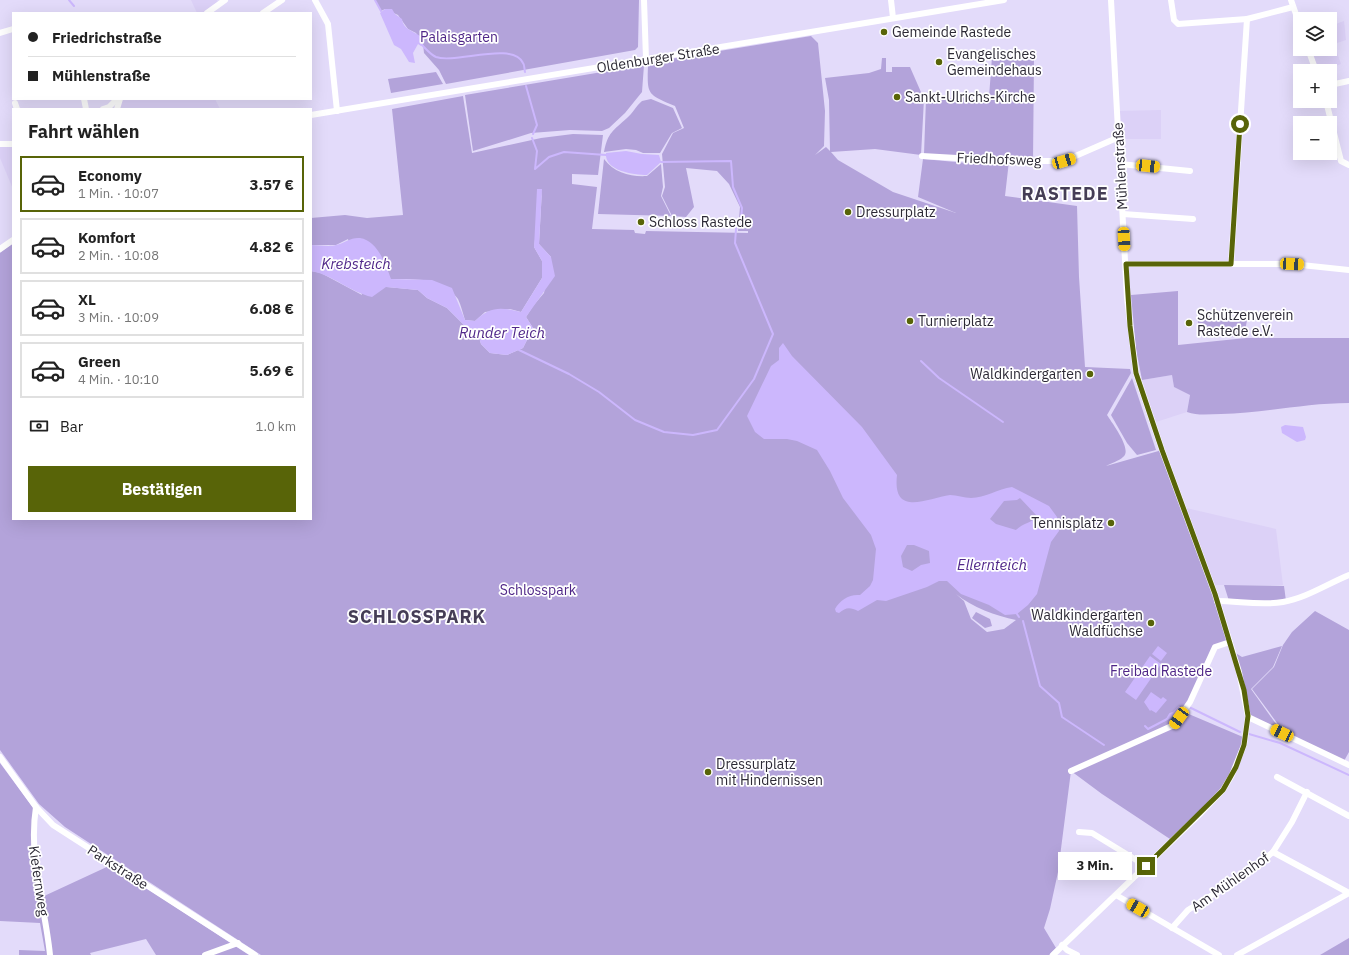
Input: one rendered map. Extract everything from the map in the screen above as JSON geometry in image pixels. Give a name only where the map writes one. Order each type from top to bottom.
[{"type":"street","points":[[208,12],[226,0]]},
{"type":"street","points":[[264,12],[282,0]]},
{"type":"street","points":[[315,0],[328,24],[336,111]]},
{"type":"street","points":[[644,0],[646,59]]},
{"type":"street","points":[[891,0],[893,18]]},
{"type":"street","name":"Oldenburger Straße","points":[[312,115],[988,1],[1004,0]]},
{"type":"street","name":"Mühlenstraße","points":[[1053,955],[1223,790],[1232,775],[1242,752],[1248,716],[1242,684],[1217,601],[1162,450],[1136,373],[1130,326],[1111,0]]},
{"type":"street","points":[[1171,0],[1174,20],[1178,24],[1247,19],[1293,7]]},
{"type":"street","points":[[1291,0],[1295,12]]},
{"type":"street","points":[[1231,264],[1247,19]]},
{"type":"street","points":[[0,33],[12,29]]},
{"type":"street","points":[[1337,84],[1349,81]]},
{"type":"street","points":[[106,108],[115,100]]},
{"type":"street","points":[[1328,108],[1341,161],[1349,165]]},
{"type":"street","name":"Friedhofsweg","points":[[922,156],[1009,161],[1064,161],[1119,137]]},
{"type":"street","points":[[0,144],[12,144]]},
{"type":"street","points":[[1120,164],[1190,171]]},
{"type":"street","points":[[1123,214],[1193,219]]},
{"type":"street","points":[[0,249],[12,241]]},
{"type":"street","points":[[1126,264],[1292,264],[1349,270]]},
{"type":"street","points":[[1217,601],[1270,604],[1284,602],[1296,599],[1349,575]]},
{"type":"street","points":[[1071,771],[1174,725],[1190,702],[1215,647],[1230,642]]},
{"type":"street","points":[[1248,716],[1349,765]]},
{"type":"street","name":"Parkstraße","points":[[0,757],[36,807],[53,825],[255,955]]},
{"type":"street","points":[[1277,777],[1349,816]]},
{"type":"street","name":"Am Mühlenhof","points":[[1172,928],[1188,910],[1246,874],[1274,852],[1307,792]]},
{"type":"street","name":"Kiefernweg","points":[[36,807],[33,824],[34,853],[50,955]]},
{"type":"street","points":[[1079,832],[1092,833],[1146,866]]},
{"type":"street","points":[[1274,852],[1349,893]]},
{"type":"street","points":[[1237,955],[1349,893]]},
{"type":"street","points":[[1116,895],[1219,955]]},
{"type":"street","points":[[205,955],[238,943]]},
{"type":"street","points":[[1062,945],[1067,950],[1077,955]]},
{"type":"shaded area","points":[[191,0],[217,0],[219,4],[208,12],[197,12]]},
{"type":"shaded area","points":[[1344,21],[1346,40],[1337,43],[1337,24]]},
{"type":"shaded area","points":[[1337,53],[1341,64],[1337,66],[1337,64],[1313,64],[1311,56],[1337,56]]},
{"type":"shaded area","points":[[120,100],[216,100],[220,108],[117,108]]},
{"type":"shaded area","points":[[1161,110],[1161,139],[1119,139],[1117,111]]},
{"type":"shaded area","points":[[12,144],[12,187],[0,158],[0,146]]},
{"type":"shaded area","points":[[1172,375],[1174,387],[1190,394],[1187,412],[1156,422],[1142,380]]},
{"type":"shaded area","points":[[1182,507],[1276,529],[1283,585],[1212,585]]},
{"type":"green space","name":"Palaisgarten","points":[[375,0],[639,0],[638,47],[635,50],[446,84],[439,70],[424,53],[423,44],[416,33],[408,29],[398,15],[385,9],[381,11]]},
{"type":"green space","name":"Schlosspark","points":[[811,36],[818,43],[825,111],[824,146],[815,155],[826,147],[830,151],[829,100],[825,78],[869,73],[881,69],[882,58],[886,58],[886,72],[892,72],[892,67],[910,67],[924,99],[921,155],[875,149],[831,152],[838,160],[893,192],[956,213],[918,197],[923,159],[978,164],[980,159],[924,154],[926,99],[989,97],[992,57],[1034,58],[1033,161],[1009,161],[1005,196],[1077,206],[1079,277],[1085,367],[1130,369],[1131,373],[1107,415],[1121,436],[1124,443],[1125,454],[1117,461],[1106,466],[1162,450],[1229,641],[1215,646],[1184,712],[1243,737],[1244,745],[1223,790],[1173,841],[1102,794],[1071,771],[1058,872],[1050,909],[1044,928],[1056,948],[1049,955],[261,955],[65,827],[39,804],[0,750],[0,253],[12,244],[12,520],[312,520],[312,271],[321,273],[362,295],[348,239],[336,245],[312,245],[312,218],[345,215],[367,218],[403,215],[392,109],[463,96],[472,153],[541,138],[573,134],[603,135],[598,175],[572,174],[572,184],[597,187],[592,229],[634,230],[635,233],[645,234],[646,231],[748,233],[748,231],[738,231],[740,207],[729,184],[717,171],[686,168],[694,207],[686,217],[672,216],[662,196],[665,187],[662,154],[673,133],[684,128],[675,106],[659,99],[651,92],[648,82],[648,65],[658,61]],"holes":[[[542,189],[539,244],[551,257],[544,293],[526,317],[533,328],[523,348],[507,355],[490,353],[481,344],[478,334],[467,328],[447,308],[427,298],[418,290],[387,287],[392,279],[428,281],[444,286],[458,299],[465,320],[475,321],[485,312],[510,309],[521,312],[542,278],[542,261],[534,247]],[[956,594],[962,599],[984,610],[1016,620],[1004,629],[987,632],[971,619],[964,601]]]},
{"type":"green space","points":[[644,65],[642,92],[625,113],[609,128],[602,131],[570,130],[531,133],[473,151],[465,95]]},
{"type":"green space","points":[[436,72],[443,84],[391,93],[388,79]]},
{"type":"green space","points":[[651,99],[673,108],[682,128],[672,133],[660,153],[643,153],[636,150],[626,149],[604,152],[607,140],[612,132],[642,101]]},
{"type":"green space","points":[[604,159],[618,171],[635,176],[647,176],[661,164],[663,187],[661,196],[671,216],[598,214]]},
{"type":"green space","points":[[1178,291],[1178,345],[1246,338],[1349,338],[1349,403],[1333,403],[1237,413],[1195,414],[1187,412],[1190,395],[1174,387],[1172,375],[1142,380],[1136,349],[1131,295]]},
{"type":"green space","points":[[1198,315],[1247,320],[1244,337],[1206,335],[1207,325],[1198,324]]},
{"type":"green space","points":[[1132,378],[1156,450],[1137,455],[1127,443],[1111,415]]},
{"type":"green space","points":[[1224,585],[1284,586],[1286,601],[1229,601]]},
{"type":"green space","points":[[1315,611],[1349,630],[1349,752],[1344,761],[1283,731],[1252,689],[1274,667],[1283,645],[1292,632]]},
{"type":"green space","points":[[976,612],[990,619],[992,626],[985,628],[972,618]]},
{"type":"green space","points":[[1282,646],[1273,667],[1251,689],[1281,731],[1249,716],[1234,652],[1242,657]]},
{"type":"green space","points":[[0,763],[37,813],[35,824],[42,897],[111,865],[249,955],[156,955],[146,939],[90,953],[91,955],[19,955],[19,950],[45,951],[40,923],[0,921]]},
{"type":"green space","points":[[1349,938],[1349,955],[1320,955]]},
{"type":"water","points":[[385,9],[392,9],[395,14],[402,19],[406,27],[420,36],[423,44],[421,46],[418,44],[413,53],[415,63],[409,62],[401,49],[394,45],[380,13]]},
{"type":"water","points":[[626,151],[659,155],[661,162],[647,175],[641,175],[621,171],[610,164],[607,159],[606,153]]},
{"type":"water","points":[[537,189],[542,189],[539,244],[551,257],[555,276],[526,317],[533,328],[523,348],[507,355],[490,353],[481,344],[478,334],[467,328],[447,308],[427,298],[418,290],[386,287],[372,297],[364,295],[327,276],[312,271],[312,245],[333,246],[354,238],[360,238],[372,244],[380,254],[391,279],[432,280],[452,288],[465,320],[475,321],[480,316],[496,309],[507,309],[521,312],[542,278],[542,261],[534,247]]},
{"type":"water","name":"Ellernteich","points":[[783,343],[792,356],[862,427],[897,475],[897,488],[900,497],[906,501],[922,501],[950,495],[976,498],[1012,487],[1049,506],[1057,517],[1059,531],[1051,542],[1037,594],[1028,605],[1017,614],[1005,615],[989,605],[961,594],[947,581],[939,581],[927,587],[886,601],[877,600],[858,611],[848,608],[839,613],[836,612],[835,609],[842,600],[860,595],[870,586],[873,580],[876,549],[871,535],[843,498],[830,471],[817,450],[797,441],[787,439],[764,439],[755,432],[747,416],[771,366],[779,360],[779,348]],"holes":[[[1020,498],[1037,516],[1033,520],[1016,530],[996,524],[990,519],[1004,501],[1017,500]],[[907,545],[914,545],[929,551],[930,563],[921,565],[912,571],[903,567],[901,556]]]},
{"type":"water","points":[[1285,425],[1303,427],[1306,437],[1305,440],[1297,442],[1282,433],[1281,427]]},
{"type":"water","points":[[1158,646],[1167,653],[1161,661],[1152,654]]},
{"type":"water","points":[[1150,656],[1161,664],[1136,700],[1125,692]]},
{"type":"water","points":[[1151,692],[1161,699],[1163,697],[1167,700],[1156,713],[1151,710],[1150,711],[1144,702]]},
{"type":"waterway","points":[[69,0],[74,6]]},
{"type":"waterway","points":[[375,0],[381,11]]},
{"type":"waterway","points":[[422,45],[434,56],[445,58],[496,53],[508,54],[517,57],[524,64],[525,72]]},
{"type":"waterway","points":[[526,86],[537,125],[533,134]]},
{"type":"waterway","points":[[532,138],[537,151],[535,169],[549,157],[564,152],[606,155]]},
{"type":"waterway","points":[[519,350],[569,374],[599,392],[635,420],[664,432],[693,435],[717,430],[754,379],[773,334],[735,243],[736,229],[741,220],[742,208],[733,187],[731,161],[661,162]]},
{"type":"waterway","points":[[921,361],[939,378],[1003,422]]},
{"type":"waterway","points":[[1023,621],[1040,686],[1059,703],[1062,717],[1104,745]]},
{"type":"waterway","points":[[1145,726],[1148,729],[1169,718],[1179,707]]},
{"type":"waterway","points":[[1189,707],[1240,732]]},
{"type":"waterway","points":[[1167,719],[1170,714],[1173,713]]},
{"type":"waterway","points":[[1249,734],[1280,743],[1349,775]]},
{"type":"place","name":"Gemeinde Rastede","points":[[884,32]]},
{"type":"place","name":"Evangelisches Gemeindehaus","points":[[939,62]]},
{"type":"place","name":"Sankt-Ulrichs-Kirche","points":[[897,97]]},
{"type":"place","name":"Dressurplatz","points":[[848,212]]},
{"type":"place","name":"Schloss Rastede","points":[[641,222]]},
{"type":"place","name":"Turnierplatz","points":[[910,321]]},
{"type":"place","name":"Schützenverein Rastede e.V.","points":[[1189,323]]},
{"type":"place","name":"Waldkindergarten","points":[[1090,374]]},
{"type":"place","name":"Tennisplatz","points":[[1111,523]]},
{"type":"place","name":"Waldkindergarten Waldfüchse","points":[[1151,623]]},
{"type":"place","name":"Dressurplatz mit Hindernissen","points":[[708,772]]},
{"type":"district","name":"RASTEDE","points":[[1065,193]]},
{"type":"district","name":"SCHLOSSPARK","points":[[417,616]]},
{"type":"route","points":[[1146,866],[1223,790],[1236,767],[1242,752],[1248,716],[1244,690],[1215,594],[1182,507],[1136,373],[1127,298],[1126,264],[1231,264],[1240,124]]},
{"type":"water label","name":"Krebsteich","points":[[356,263]]},
{"type":"water label","name":"Runder Teich","points":[[502,332]]},
{"type":"park label","name":"Freibad Rastede","points":[[1161,671]]}]
